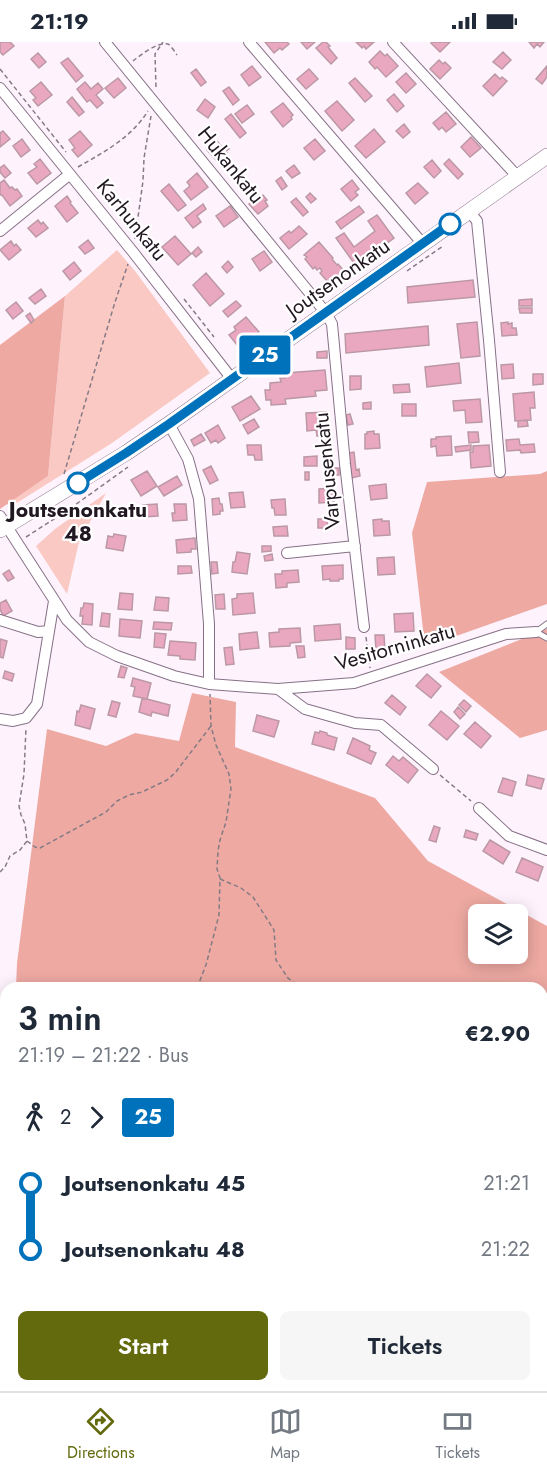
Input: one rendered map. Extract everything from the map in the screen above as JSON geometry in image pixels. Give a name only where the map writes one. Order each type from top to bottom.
[{"type":"main road","name":"Joutsenonkatu","points":[[2,524],[126,453],[169,424],[547,156]]},
{"type":"street","name":"Hukankatu","points":[[105,42],[326,313]]},
{"type":"street","points":[[249,42],[423,244]]},
{"type":"street","points":[[393,42],[518,177]]},
{"type":"street","name":"Karhunkatu","points":[[0,88],[232,379]]},
{"type":"street","points":[[0,231],[70,174]]},
{"type":"street","points":[[469,211],[477,220],[501,472]]},
{"type":"street","name":"Varpusenkatu","points":[[326,313],[332,324],[364,627]]},
{"type":"street","points":[[169,424],[188,459],[200,499],[209,624],[209,684]]},
{"type":"street","name":"Vesitorninkatu","points":[[2,524],[67,620],[89,642],[126,659],[174,676],[209,684],[278,689],[354,683],[506,634],[536,632]]},
{"type":"street","points":[[287,553],[356,546]]},
{"type":"street","points":[[0,719],[14,721],[26,718],[37,704],[54,602]]},
{"type":"street","points":[[0,620],[38,632],[50,631]]},
{"type":"street","points":[[278,689],[305,708],[355,723],[381,725],[433,769]]},
{"type":"street","points":[[479,808],[509,836],[547,850]]},
{"type":"lane","points":[[547,624],[536,632],[547,638]]},
{"type":"path","points":[[64,474],[132,252],[156,83],[155,54],[163,43]]},
{"type":"path","points":[[125,66],[157,44],[169,45],[177,55]]},
{"type":"path","points":[[70,174],[128,136],[142,120],[153,102]]},
{"type":"path","points":[[364,627],[372,677]]},
{"type":"path","points":[[199,982],[219,915],[218,850],[226,822],[231,789],[229,774],[216,745],[211,726],[209,684]]},
{"type":"path","points":[[0,872],[10,856],[20,850],[27,841],[20,806],[24,774],[26,718]]},
{"type":"path","points":[[27,841],[40,848],[106,812],[117,801],[166,780],[176,773],[211,726]]},
{"type":"path","points":[[433,769],[479,808]]},
{"type":"path","points":[[220,878],[254,897],[274,930],[276,960],[293,982]]},
{"type":"shaded area","points":[[117,250],[210,373],[112,443],[12,506],[6,504],[48,476],[65,296]]},
{"type":"shaded area","points":[[65,296],[48,476],[0,509],[0,345]]},
{"type":"shaded area","points":[[547,471],[547,604],[425,647],[412,533],[427,482],[540,474]]},
{"type":"shaded area","points":[[106,493],[79,542],[67,594],[36,546],[55,529]]},
{"type":"shaded area","points":[[547,629],[547,730],[520,738],[439,672]]},
{"type":"shaded area","points":[[192,693],[236,702],[235,747],[375,798],[428,861],[507,904],[468,904],[468,964],[528,964],[528,916],[547,926],[547,982],[16,982],[47,729],[106,746],[135,733],[179,741]]},
{"type":"building","points":[[0,42],[10,42],[14,46],[3,55],[0,52]]},
{"type":"building","points":[[265,42],[287,42],[289,44],[274,53]]},
{"type":"building","points":[[301,42],[315,42],[307,49]]},
{"type":"building","points":[[323,42],[330,46],[328,47],[337,58],[331,64],[316,48]]},
{"type":"building","points":[[356,42],[374,42],[366,49]]},
{"type":"building","points":[[432,42],[450,42],[440,52]]},
{"type":"building","points":[[529,42],[544,42],[540,47],[537,44],[534,48]]},
{"type":"building","points":[[380,51],[385,56],[387,54],[398,66],[386,77],[369,62]]},
{"type":"building","points":[[503,52],[511,60],[502,69],[493,62]]},
{"type":"building","points":[[38,53],[46,62],[39,68],[31,59]]},
{"type":"building","points":[[68,58],[83,76],[76,82],[61,63]]},
{"type":"building","points":[[439,60],[451,68],[440,79],[430,69]]},
{"type":"building","points":[[252,66],[261,77],[249,86],[241,75]]},
{"type":"building","points":[[547,66],[547,77],[542,84],[536,79]]},
{"type":"building","points":[[196,69],[206,82],[201,86],[191,73]]},
{"type":"building","points":[[309,69],[318,79],[306,89],[297,79]]},
{"type":"building","points":[[406,73],[416,84],[406,93],[396,82]]},
{"type":"building","points":[[495,74],[507,81],[493,96],[483,86]]},
{"type":"building","points":[[118,78],[126,88],[114,98],[105,88]]},
{"type":"building","points":[[355,78],[372,96],[365,102],[349,83]]},
{"type":"building","points":[[41,82],[52,95],[38,106],[33,100],[36,98],[30,91]]},
{"type":"building","points":[[85,82],[91,89],[98,83],[103,89],[96,95],[103,103],[97,108],[90,100],[87,102],[77,89]]},
{"type":"building","points":[[229,87],[239,100],[233,105],[223,91]]},
{"type":"building","points":[[394,94],[404,106],[397,112],[387,100]]},
{"type":"building","points":[[72,97],[84,112],[79,116],[67,102]]},
{"type":"building","points":[[205,99],[215,107],[208,118],[197,110]]},
{"type":"building","points":[[337,101],[354,120],[342,131],[325,111]]},
{"type":"building","points":[[283,103],[293,115],[283,127],[271,112]]},
{"type":"building","points":[[247,105],[254,114],[242,123],[235,114]]},
{"type":"building","points":[[446,112],[456,124],[446,132],[442,127],[439,130],[433,123]]},
{"type":"building","points":[[231,114],[246,133],[240,138],[225,119]]},
{"type":"building","points":[[404,124],[410,132],[403,138],[396,131]]},
{"type":"building","points":[[374,129],[385,142],[366,158],[355,146]]},
{"type":"building","points":[[3,131],[10,139],[0,147],[0,133]]},
{"type":"building","points":[[80,131],[92,145],[78,157],[72,150],[75,148],[69,140]]},
{"type":"building","points":[[471,137],[481,148],[470,157],[461,147]]},
{"type":"building","points":[[22,139],[30,150],[21,157],[13,146]]},
{"type":"building","points":[[315,139],[325,151],[314,160],[304,148]]},
{"type":"building","points":[[217,141],[222,147],[225,145],[229,149],[217,161],[207,150]]},
{"type":"building","points":[[40,159],[51,173],[37,184],[28,173],[37,167],[34,164]]},
{"type":"building","points":[[449,159],[463,174],[458,179],[444,164]]},
{"type":"building","points":[[432,160],[441,171],[434,178],[424,167]]},
{"type":"building","points":[[4,165],[11,173],[5,178],[0,172],[0,168]]},
{"type":"building","points":[[294,165],[300,173],[292,178],[286,171]]},
{"type":"building","points":[[197,173],[208,187],[191,200],[184,191],[190,186],[187,182]]},
{"type":"building","points":[[281,177],[287,186],[282,190],[276,181]]},
{"type":"building","points":[[4,180],[10,188],[17,189],[22,196],[10,206],[0,195],[0,183]]},
{"type":"building","points":[[352,180],[359,189],[355,192],[358,195],[351,201],[341,189]]},
{"type":"building","points":[[418,183],[428,193],[415,204],[406,193]]},
{"type":"building","points":[[169,184],[186,205],[178,211],[161,191]]},
{"type":"building","points":[[310,193],[316,199],[311,203],[306,197]]},
{"type":"building","points":[[259,195],[261,197],[263,195],[268,206],[258,214],[249,204]]},
{"type":"building","points":[[67,196],[78,213],[67,222],[55,206]]},
{"type":"building","points":[[296,198],[308,212],[303,216],[291,202]]},
{"type":"building","points":[[203,204],[206,209],[197,216],[201,222],[193,228],[185,218]]},
{"type":"building","points":[[230,206],[238,217],[224,227],[216,216]]},
{"type":"building","points":[[359,206],[364,212],[341,229],[336,222]]},
{"type":"building","points":[[377,215],[394,238],[356,266],[336,238],[344,233],[354,247],[375,231],[368,221]]},
{"type":"building","points":[[38,220],[48,228],[36,237],[28,228]]},
{"type":"building","points":[[299,226],[307,234],[289,249],[280,238]]},
{"type":"building","points":[[175,236],[191,254],[178,265],[162,247]]},
{"type":"building","points":[[88,240],[94,248],[85,254],[79,247]]},
{"type":"building","points":[[11,241],[21,250],[9,260],[0,250]]},
{"type":"building","points":[[319,242],[346,273],[333,284],[320,273],[322,271],[320,268],[313,269],[305,259],[307,257],[304,255]]},
{"type":"building","points":[[198,247],[202,252],[196,257],[192,253]]},
{"type":"building","points":[[264,251],[272,262],[260,271],[252,259]]},
{"type":"building","points":[[228,261],[233,267],[227,273],[222,267]]},
{"type":"building","points":[[74,262],[81,271],[70,280],[63,271]]},
{"type":"building","points":[[206,273],[224,294],[210,306],[193,285]]},
{"type":"building","points":[[473,280],[475,297],[408,303],[407,287]]},
{"type":"building","points":[[41,289],[46,296],[35,304],[29,298]]},
{"type":"building","points":[[532,299],[532,306],[519,306],[519,300]]},
{"type":"building","points":[[236,301],[241,306],[228,317],[223,311]]},
{"type":"building","points":[[16,302],[23,311],[13,319],[6,310]]},
{"type":"building","points":[[519,308],[532,308],[532,313],[520,313]]},
{"type":"building","points":[[30,313],[34,320],[31,323],[26,316]]},
{"type":"building","points":[[246,317],[259,332],[241,350],[229,335],[236,330],[234,327]]},
{"type":"building","points":[[477,322],[480,356],[461,358],[457,324]]},
{"type":"building","points":[[508,322],[508,324],[512,323],[512,328],[516,328],[517,335],[502,336],[501,323]]},
{"type":"building","points":[[428,326],[429,345],[346,353],[345,334]]},
{"type":"building","points":[[327,351],[327,358],[317,358],[317,352]]},
{"type":"building","points":[[459,363],[461,383],[427,387],[425,367]]},
{"type":"building","points":[[513,364],[514,378],[502,379],[501,365]]},
{"type":"building","points":[[325,370],[327,390],[315,391],[316,396],[285,399],[286,404],[271,405],[271,400],[266,400],[265,390],[270,390],[270,383],[281,382],[280,378],[285,378],[285,373]]},
{"type":"building","points":[[533,374],[543,374],[543,384],[533,385]]},
{"type":"building","points":[[350,376],[361,376],[361,389],[350,390]]},
{"type":"building","points":[[409,384],[410,392],[394,393],[393,385]]},
{"type":"building","points":[[534,392],[535,408],[530,408],[531,420],[515,421],[513,394]]},
{"type":"building","points":[[251,396],[260,409],[240,421],[232,407]]},
{"type":"building","points":[[480,399],[482,422],[466,423],[465,410],[454,411],[453,401]]},
{"type":"building","points":[[371,402],[371,409],[363,409],[363,403]]},
{"type":"building","points":[[402,404],[416,404],[416,416],[402,416]]},
{"type":"building","points":[[327,412],[328,436],[317,436],[316,430],[307,431],[306,413]]},
{"type":"building","points":[[350,414],[353,424],[348,425],[346,415]]},
{"type":"building","points":[[254,419],[259,427],[248,434],[243,425]]},
{"type":"building","points":[[527,420],[528,426],[518,427],[518,421]]},
{"type":"building","points":[[218,425],[225,438],[218,443],[216,440],[211,443],[205,433]]},
{"type":"building","points":[[374,431],[374,434],[379,434],[380,448],[365,449],[365,434]]},
{"type":"building","points":[[468,432],[478,432],[479,442],[469,443]]},
{"type":"building","points":[[201,434],[205,440],[194,446],[191,440]]},
{"type":"building","points":[[451,436],[452,455],[437,456],[436,446],[431,447],[431,439]]},
{"type":"building","points":[[519,439],[520,445],[534,444],[535,452],[507,451],[506,440]]},
{"type":"building","points":[[247,445],[261,445],[262,460],[255,460],[254,455],[248,455]]},
{"type":"building","points":[[471,445],[471,450],[456,452],[455,447]]},
{"type":"building","points":[[489,445],[491,466],[471,468],[470,452],[473,452],[473,446]]},
{"type":"building","points":[[354,452],[356,470],[359,469],[360,476],[351,478],[348,453]]},
{"type":"building","points":[[317,456],[317,466],[304,466],[304,457]]},
{"type":"building","points":[[211,466],[218,480],[210,484],[203,470]]},
{"type":"building","points":[[329,468],[339,468],[339,475],[329,475]]},
{"type":"building","points":[[147,471],[157,486],[141,496],[131,480]]},
{"type":"building","points":[[305,472],[309,472],[309,480],[305,480]]},
{"type":"building","points":[[177,476],[182,485],[164,496],[158,487]]},
{"type":"building","points":[[386,484],[387,498],[371,500],[369,486]]},
{"type":"building","points":[[333,488],[334,502],[319,503],[319,489]]},
{"type":"building","points":[[243,492],[245,507],[231,508],[229,493]]},
{"type":"building","points":[[219,498],[223,511],[213,515],[212,499]]},
{"type":"building","points":[[285,499],[286,515],[275,515],[271,500]]},
{"type":"building","points":[[157,504],[158,516],[143,517],[143,505]]},
{"type":"building","points":[[174,504],[186,504],[187,520],[173,521]]},
{"type":"building","points":[[318,519],[327,519],[328,528],[318,528]]},
{"type":"building","points":[[382,519],[382,521],[389,521],[390,535],[374,536],[373,520]]},
{"type":"building","points":[[287,526],[288,536],[274,536],[273,527]]},
{"type":"building","points":[[114,534],[126,536],[123,551],[106,548],[108,536],[113,537]]},
{"type":"building","points":[[195,538],[196,549],[191,549],[191,552],[177,553],[176,540]]},
{"type":"building","points":[[262,546],[271,546],[271,551],[262,552]]},
{"type":"building","points":[[237,552],[250,554],[247,574],[232,572]]},
{"type":"building","points":[[272,554],[273,560],[265,561],[264,556]]},
{"type":"building","points":[[394,557],[395,574],[378,575],[377,558]]},
{"type":"building","points":[[211,562],[217,562],[218,573],[212,574]]},
{"type":"building","points":[[343,565],[343,579],[323,580],[322,566]]},
{"type":"building","points":[[178,566],[191,566],[192,573],[178,574]]},
{"type":"building","points":[[9,570],[14,578],[8,581],[3,574]]},
{"type":"building","points":[[298,570],[299,582],[287,583],[287,587],[276,588],[275,574]]},
{"type":"building","points":[[120,593],[133,594],[132,610],[118,609]]},
{"type":"building","points":[[253,593],[255,613],[233,615],[232,599],[237,598],[237,594]]},
{"type":"building","points":[[224,594],[225,609],[216,609],[215,595]]},
{"type":"building","points":[[156,597],[169,598],[168,611],[154,610]]},
{"type":"building","points":[[6,600],[12,611],[3,616],[0,603]]},
{"type":"building","points":[[84,603],[93,604],[92,625],[82,624],[83,616],[80,616]]},
{"type":"building","points":[[102,613],[110,614],[109,627],[100,626]]},
{"type":"building","points":[[413,613],[414,631],[395,632],[394,614]]},
{"type":"building","points":[[120,619],[142,621],[140,638],[119,636]]},
{"type":"building","points":[[154,622],[172,623],[171,630],[153,629]]},
{"type":"building","points":[[340,624],[341,639],[315,641],[314,626]]},
{"type":"building","points":[[300,628],[301,642],[290,643],[290,646],[270,647],[269,633],[279,632],[279,629]]},
{"type":"building","points":[[257,632],[259,648],[240,650],[239,634]]},
{"type":"building","points":[[155,633],[166,634],[164,648],[154,647]]},
{"type":"building","points":[[375,635],[384,635],[385,650],[376,651]]},
{"type":"building","points":[[346,637],[355,638],[355,649],[346,649]]},
{"type":"building","points":[[0,639],[7,641],[3,658],[0,657]]},
{"type":"building","points":[[170,641],[196,643],[195,660],[168,655]]},
{"type":"building","points":[[296,646],[304,646],[305,657],[298,658]]},
{"type":"building","points":[[232,647],[234,664],[226,665],[224,648]]},
{"type":"building","points":[[121,666],[127,668],[124,678],[118,677]]},
{"type":"building","points":[[5,671],[14,674],[12,681],[3,678]]},
{"type":"building","points":[[427,674],[441,686],[431,698],[416,686]]},
{"type":"building","points":[[133,678],[151,683],[147,699],[133,696],[135,687],[131,686]]},
{"type":"building","points":[[392,695],[406,707],[400,715],[385,703]]},
{"type":"building","points":[[142,699],[170,705],[168,716],[152,712],[151,716],[139,712]]},
{"type":"building","points":[[464,700],[471,706],[466,712],[459,705]]},
{"type":"building","points":[[112,701],[120,703],[116,717],[108,715]]},
{"type":"building","points":[[81,705],[95,709],[90,729],[75,725],[77,711],[79,712]]},
{"type":"building","points":[[458,707],[465,714],[460,719],[454,712]]},
{"type":"building","points":[[441,711],[459,726],[447,740],[429,725]]},
{"type":"building","points":[[257,715],[279,721],[274,737],[253,731]]},
{"type":"building","points":[[475,722],[491,736],[481,748],[464,734]]},
{"type":"building","points":[[320,731],[337,738],[334,750],[312,744],[315,732]]},
{"type":"building","points":[[353,738],[370,746],[369,750],[376,753],[371,764],[347,753]]},
{"type":"building","points":[[393,756],[399,761],[403,757],[418,770],[408,783],[386,765]]},
{"type":"building","points":[[528,775],[544,779],[541,789],[526,785]]},
{"type":"building","points":[[503,778],[516,782],[512,796],[498,792]]},
{"type":"building","points":[[434,826],[440,828],[436,842],[429,840]]},
{"type":"building","points":[[466,830],[478,834],[476,840],[464,837]]},
{"type":"building","points":[[490,840],[510,852],[503,864],[483,851]]},
{"type":"building","points":[[522,858],[543,867],[538,881],[516,872]]},
{"type":"bus line","name":"25","points":[[78,483],[169,424],[450,224]]},
{"type":"place","name":"Joutsenonkatu 48","points":[[78,483]]}]
